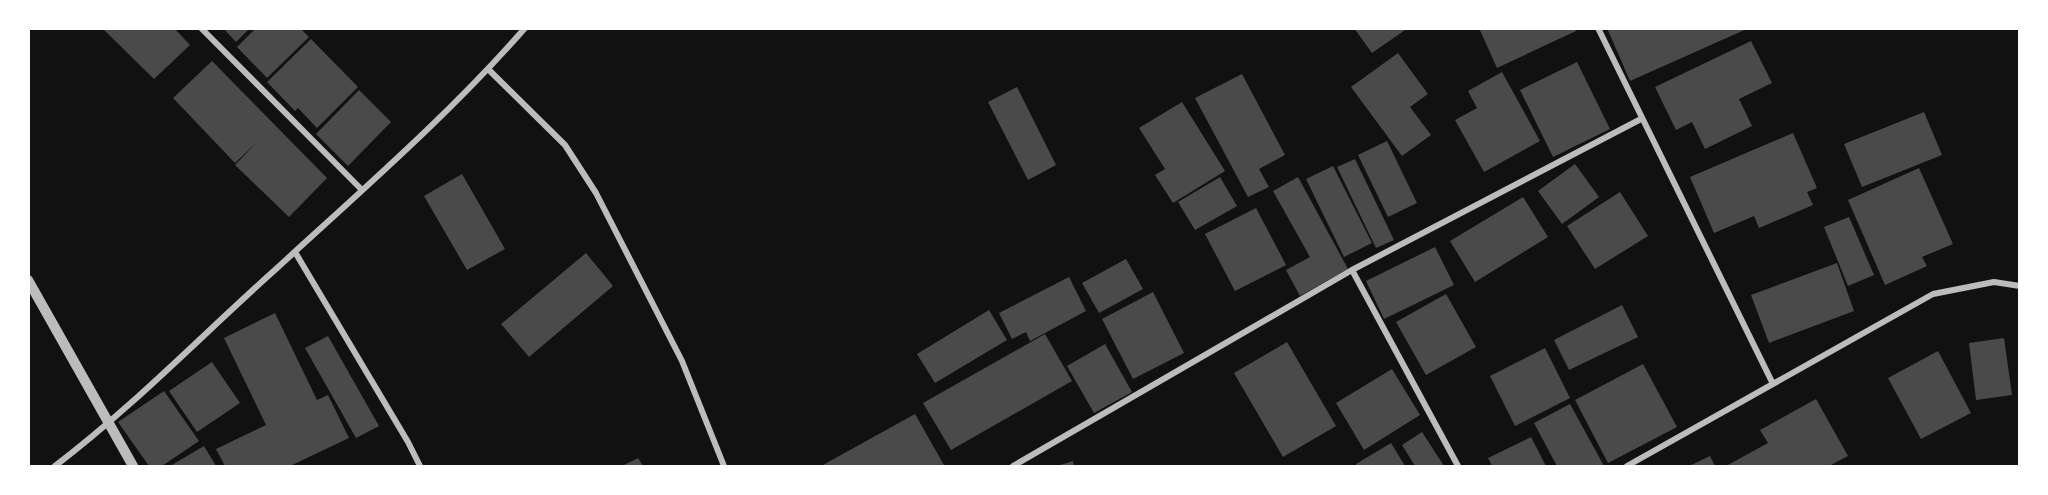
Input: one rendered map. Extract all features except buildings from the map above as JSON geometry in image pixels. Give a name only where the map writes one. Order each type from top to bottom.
[{"type":"street","points":[[201,28],[362,190]]},
{"type":"street","points":[[55,466],[111,424],[489,70],[525,28]]},
{"type":"street","points":[[1598,28],[1773,384]]},
{"type":"street","points":[[489,70],[565,145],[596,193],[682,362],[724,466]]},
{"type":"street","points":[[1013,466],[1353,270],[1641,119]]},
{"type":"street","points":[[295,252],[420,466]]},
{"type":"street","points":[[1353,270],[1458,466]]},
{"type":"street","points":[[28,280],[133,466]]},
{"type":"street","points":[[1627,466],[1933,294],[1994,282],[2019,286]]}]
